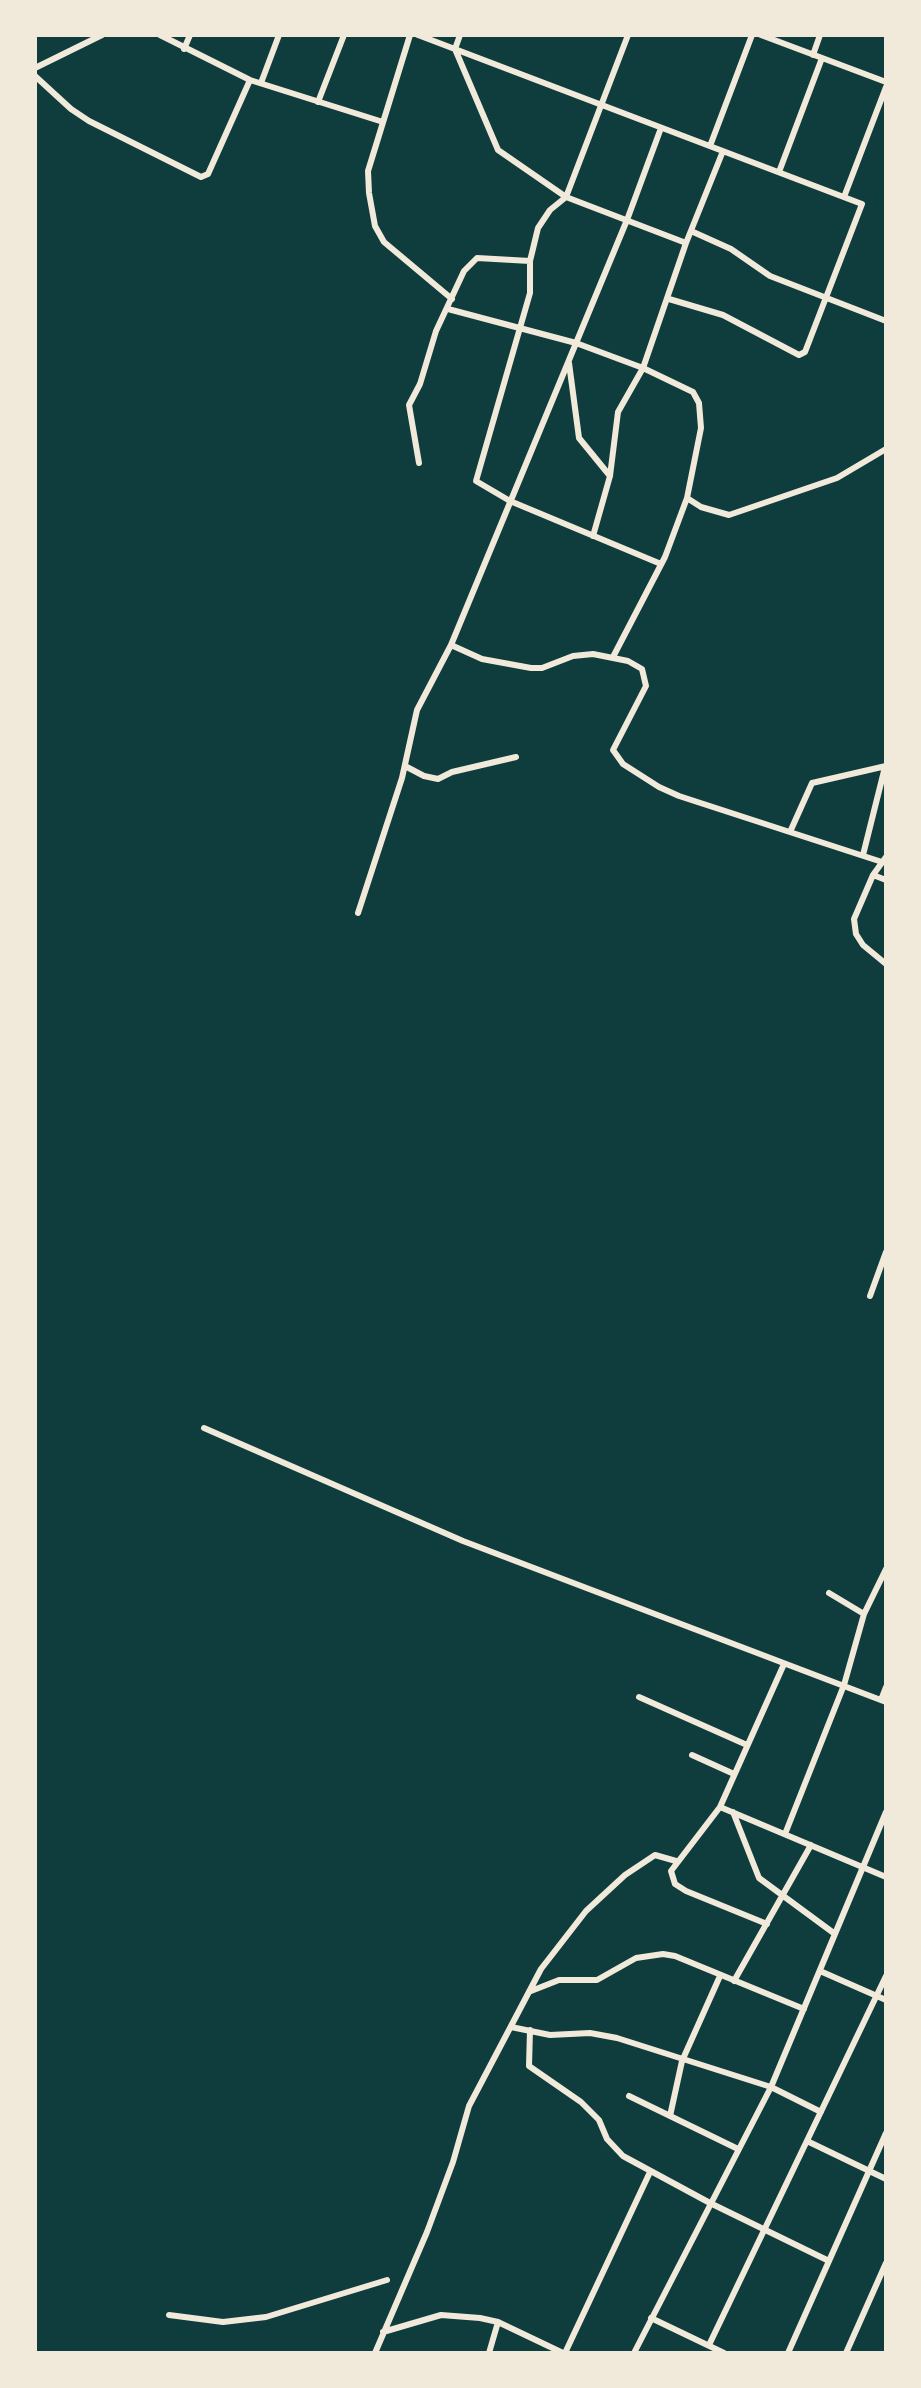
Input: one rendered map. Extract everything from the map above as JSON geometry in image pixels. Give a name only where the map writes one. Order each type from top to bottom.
[{"type":"street","points":[[35,68],[102,35]]},
{"type":"street","points":[[160,35],[250,80],[383,122]]},
{"type":"street","points":[[184,49],[190,35]]},
{"type":"street","points":[[261,83],[279,35]]},
{"type":"street","points":[[318,102],[344,35]]},
{"type":"street","points":[[410,35],[368,171],[375,226],[384,242],[452,299]]},
{"type":"street","points":[[418,35],[862,204],[828,298],[805,352],[799,355],[723,315],[668,299]]},
{"type":"street","points":[[460,35],[455,49],[498,150],[566,197],[686,243]]},
{"type":"street","points":[[628,35],[566,197],[550,209],[538,228],[530,261],[530,293],[475,481],[510,501],[661,564]]},
{"type":"street","points":[[710,146],[752,35]]},
{"type":"street","points":[[761,35],[886,84],[844,197]]},
{"type":"street","points":[[813,55],[820,35]]},
{"type":"street","points":[[779,172],[822,58]]},
{"type":"street","points":[[35,76],[71,109],[89,121],[201,177],[208,174],[250,80]]},
{"type":"street","points":[[358,913],[405,766],[417,709],[451,645],[627,220],[661,128]]},
{"type":"street","points":[[593,536],[610,476],[618,412],[643,368],[686,243],[723,151]]},
{"type":"street","points":[[691,231],[731,249],[771,276],[886,321]]},
{"type":"street","points":[[419,463],[409,405],[420,384],[436,331],[464,271],[477,258],[530,261]]},
{"type":"street","points":[[448,309],[520,326],[643,368],[693,392],[699,403],[701,428],[687,498],[661,564],[613,657]]},
{"type":"street","points":[[569,361],[579,438],[610,476]]},
{"type":"street","points":[[687,498],[701,508],[729,515],[837,478],[886,449]]},
{"type":"street","points":[[451,645],[482,659],[531,668],[542,668],[573,656],[613,657],[642,669],[646,686],[613,750],[623,764],[670,792],[863,856],[884,860],[873,875],[854,919],[856,934],[863,945],[886,964]]},
{"type":"street","points":[[405,766],[424,776],[438,779],[516,757]]},
{"type":"street","points":[[790,832],[812,782],[885,767],[863,856]]},
{"type":"street","points":[[873,875],[886,880]]},
{"type":"street","points":[[870,1296],[886,1252]]},
{"type":"street","points":[[204,1428],[463,1541],[784,1664],[883,1701],[886,1687]]},
{"type":"street","points":[[785,1834],[844,1685],[864,1615],[886,1569]]},
{"type":"street","points":[[829,1593],[864,1615]]},
{"type":"street","points":[[767,1924],[675,1884],[671,1871],[676,1861],[720,1807],[784,1664]]},
{"type":"street","points":[[639,1697],[747,1745]]},
{"type":"street","points":[[692,1755],[734,1774]]},
{"type":"street","points":[[720,1807],[886,1877]]},
{"type":"street","points":[[733,1812],[759,1878],[835,1934]]},
{"type":"street","points":[[635,2353],[771,2087],[886,1812]]},
{"type":"street","points":[[734,1981],[811,1845]]},
{"type":"street","points":[[375,2353],[427,2232],[453,2162],[469,2106],[556,1947],[610,1888],[655,1855],[676,1861]]},
{"type":"street","points":[[530,1992],[559,1980],[597,1980],[636,1958],[654,1954],[675,1956],[804,2009]]},
{"type":"street","points":[[820,1971],[886,2000]]},
{"type":"street","points":[[670,2116],[682,2061],[720,1976]]},
{"type":"street","points":[[709,2345],[886,1976]]},
{"type":"street","points":[[511,2027],[550,2035],[604,2034],[682,2061],[771,2087],[821,2112]]},
{"type":"street","points":[[530,2030],[529,2066],[581,2102],[602,2124],[607,2139],[616,2150],[650,2172],[829,2261]]},
{"type":"street","points":[[629,2096],[738,2149]]},
{"type":"street","points":[[788,2353],[886,2133]]},
{"type":"street","points":[[807,2141],[886,2179]]},
{"type":"street","points":[[382,2332],[441,2315],[498,2322],[564,2353],[650,2172]]},
{"type":"street","points":[[846,2353],[886,2264]]},
{"type":"street","points":[[169,2315],[223,2322],[266,2317],[387,2280]]},
{"type":"street","points":[[651,2318],[724,2353]]},
{"type":"street","points":[[489,2353],[498,2322]]}]
